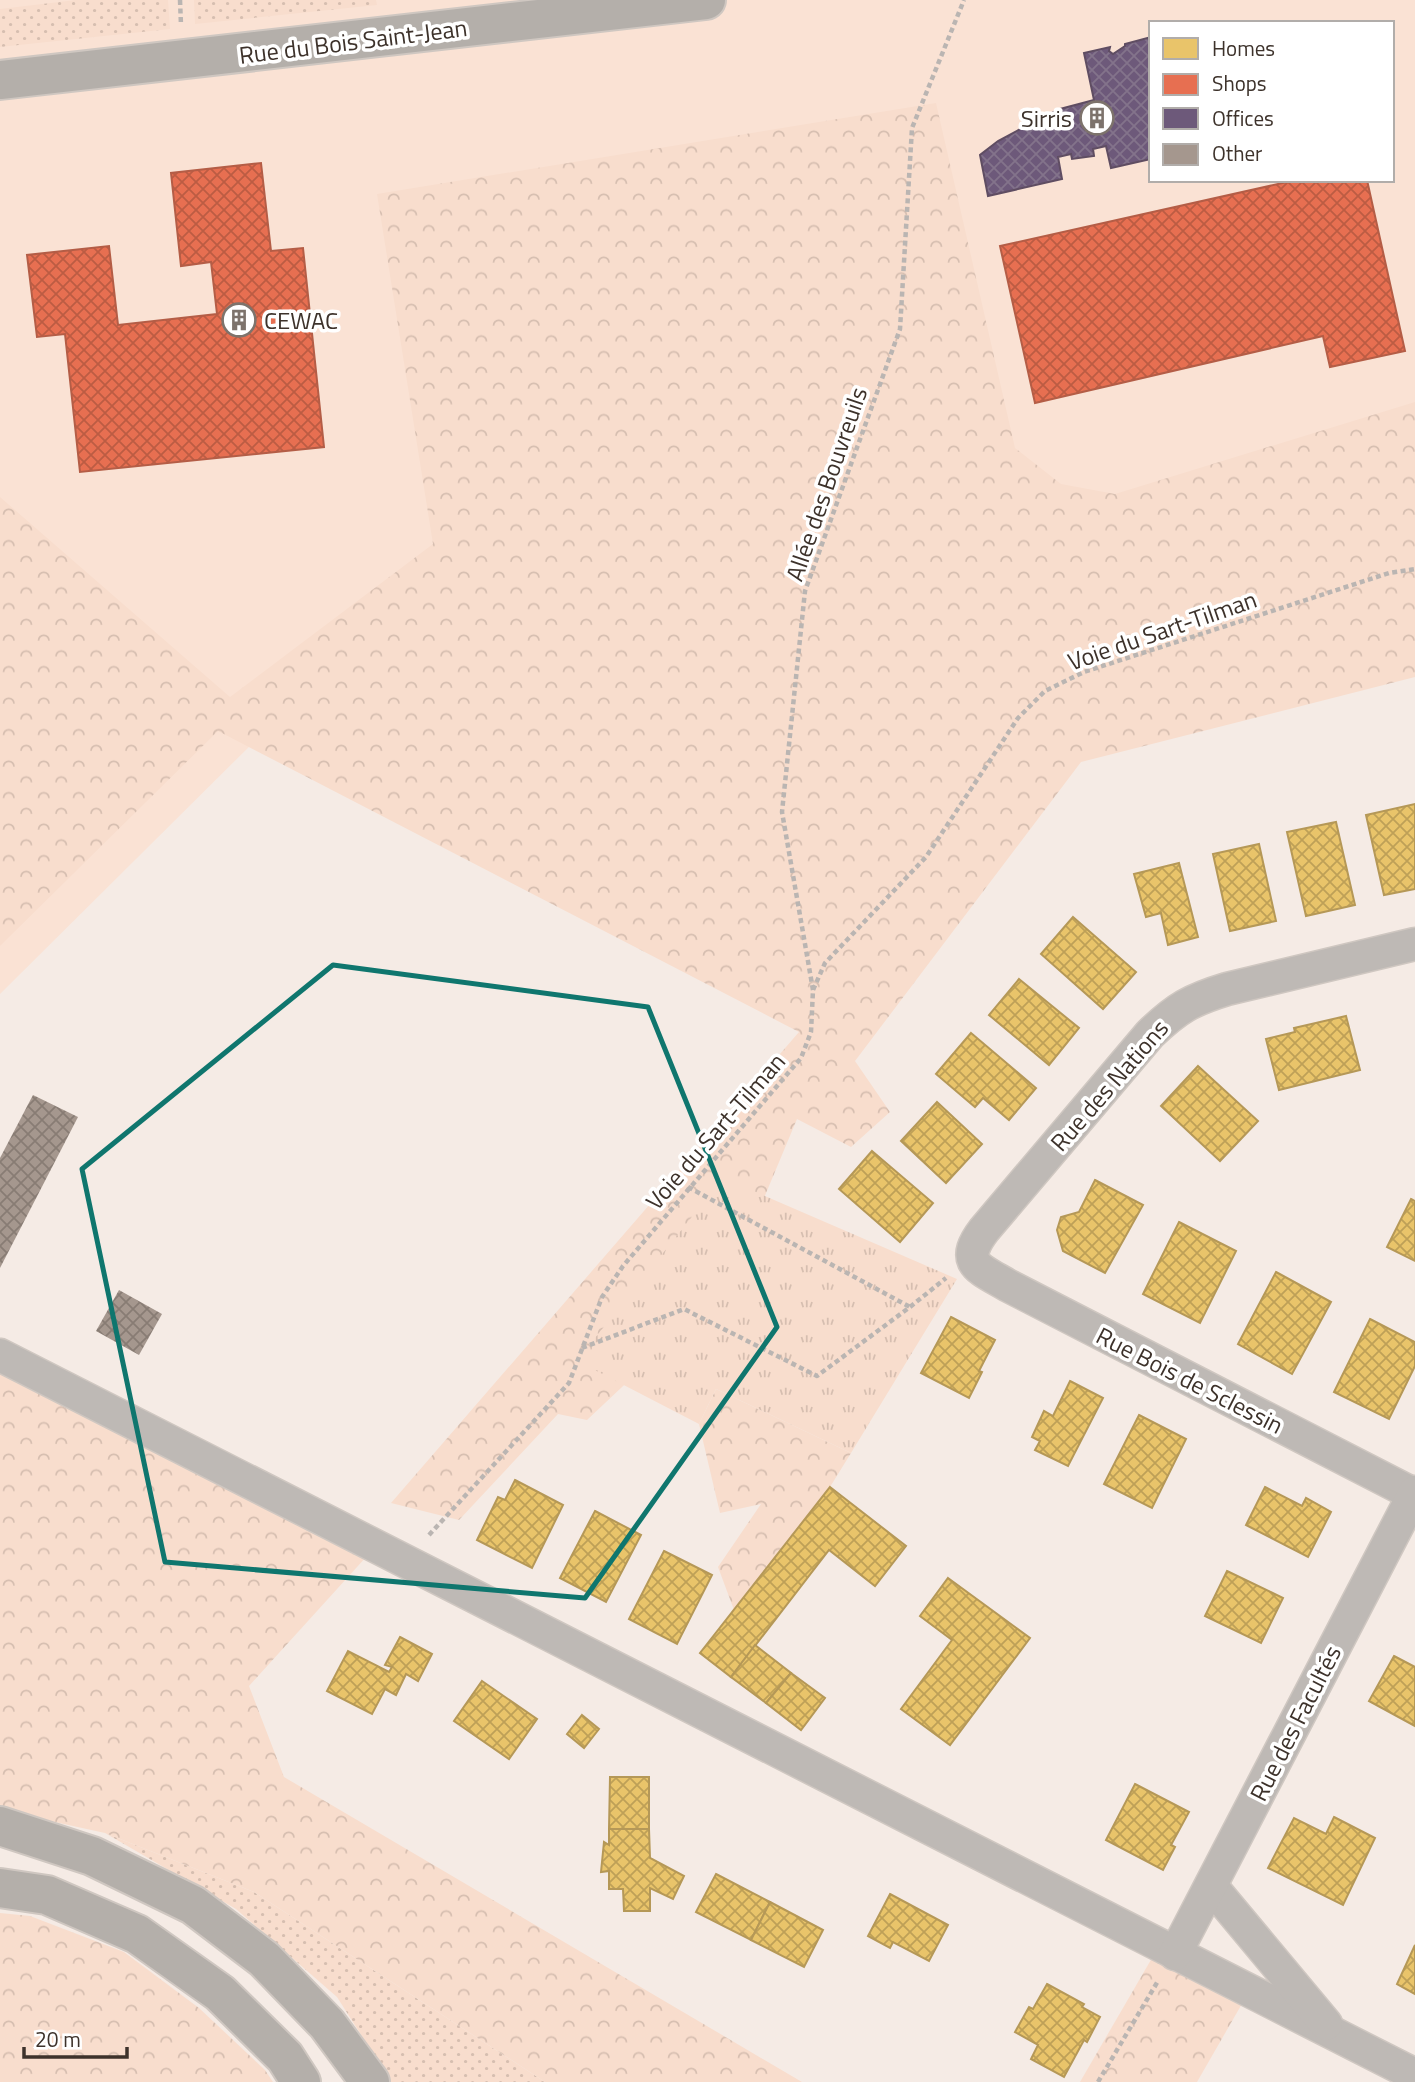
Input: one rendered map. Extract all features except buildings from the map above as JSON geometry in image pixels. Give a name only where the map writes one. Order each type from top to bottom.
[{"type":"main road","name":"Rue du Bois Saint-Jean","points":[[0,80],[706,0]]},
{"type":"main road","points":[[0,1826],[92,1856],[193,1905],[264,1959],[327,2024],[370,2082]]},
{"type":"main road","points":[[0,1888],[47,1895],[137,1934],[220,1993],[285,2057],[301,2082]]},
{"type":"street","name":"Rue des Nations","points":[[971,1257],[971,1249],[984,1230],[1150,1034],[1174,1011],[1198,998],[1227,989],[1415,944]]},
{"type":"street","name":"Rue Bois de Sclessin","points":[[971,1257],[986,1273],[1007,1285],[1415,1494]]},
{"type":"street","points":[[0,1355],[1415,2076]]},
{"type":"street","name":"Rue des Facultés","points":[[1175,1954],[1415,1494]]},
{"type":"street","points":[[1211,1886],[1333,2034]]},
{"type":"path","name":"Allée des Bouvreuils","points":[[813,990],[782,812],[805,591],[900,328],[912,128],[964,0]]},
{"type":"path","name":"Voie du Sart-Tilman","points":[[408,1563],[437,1525],[569,1383],[602,1297],[623,1266],[801,1058],[811,1032],[813,990],[825,963],[926,857],[1018,718],[1045,691],[1084,672],[1389,573],[1415,569]]},
{"type":"path","points":[[688,1187],[910,1307]]},
{"type":"path","points":[[582,1348],[684,1309],[817,1376],[910,1307],[971,1257]]},
{"type":"path","points":[[1098,2082],[1175,1954]]},
{"type":"highlighted area","points":[[333,965],[648,1007],[777,1327],[585,1598],[165,1562],[82,1169]]},
{"type":"shaded area","points":[[0,0],[1415,0],[1415,536],[272,724],[0,994]]},
{"type":"green space","points":[[76,0],[168,0],[170,29],[0,47],[0,9]]},
{"type":"green space","points":[[194,0],[376,0],[377,5],[195,24]]},
{"type":"green space","points":[[936,103],[1015,448],[1061,484],[1115,494],[1415,402],[1415,677],[1081,762],[855,1061],[890,1112],[851,1147],[797,1119],[726,1289],[587,1420],[558,1414],[459,1520],[391,1503],[799,1032],[218,731],[0,946],[0,497],[230,697],[433,544],[377,194]]},
{"type":"green space","points":[[723,1178],[957,1279],[851,1453],[716,1389],[699,1424],[587,1366],[595,1338]]},
{"type":"green space","points":[[0,1371],[367,1556],[249,1686],[284,1777],[802,2082],[545,2082],[254,1892],[105,1833],[0,1810]]},
{"type":"green space","points":[[716,1389],[851,1453],[830,1487],[734,1610],[718,1567],[761,1504],[720,1513],[699,1424]]},
{"type":"green space","points":[[105,1833],[254,1892],[545,2082],[391,2082],[337,1997],[236,1909]]},
{"type":"green space","points":[[0,1913],[30,1916],[124,1952],[199,2008],[265,2070],[273,2082],[0,2082]]},
{"type":"green space","points":[[1152,1958],[1243,2002],[1197,2082],[1080,2082]]},
{"type":"place","name":"Sirris","points":[[1097,118]]},
{"type":"place","name":"CEWAC","points":[[239,320]]}]
